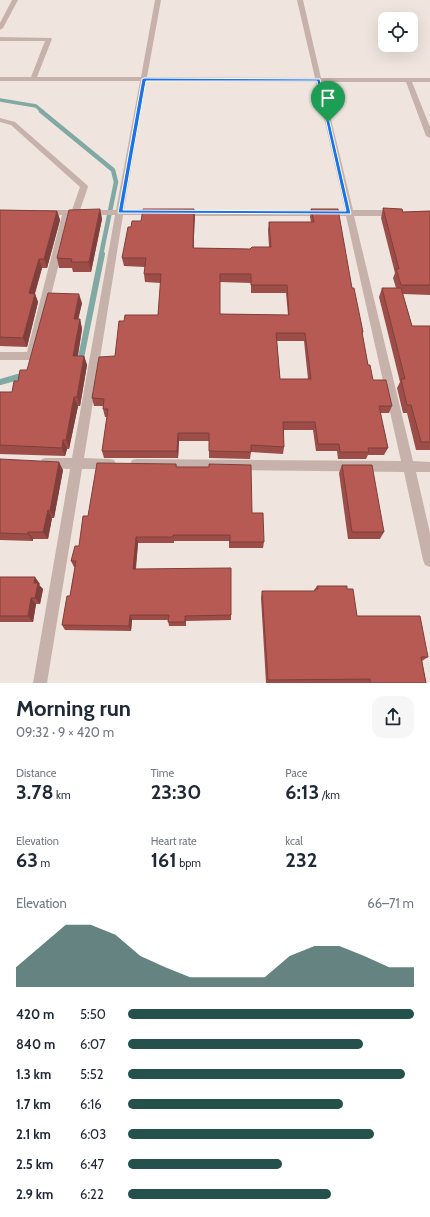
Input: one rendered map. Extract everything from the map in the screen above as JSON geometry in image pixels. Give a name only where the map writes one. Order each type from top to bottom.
[{"type":"street","points":[[0,28],[15,0]]},
{"type":"street","points":[[40,683],[76,464],[114,212],[144,79],[158,0]]},
{"type":"street","points":[[300,0],[430,560]]},
{"type":"street","points":[[0,39],[49,39],[33,79]]},
{"type":"street","points":[[0,79],[430,80]]},
{"type":"street","points":[[408,80],[430,136]]},
{"type":"street","points":[[0,120],[13,123],[84,187],[71,213],[31,356],[0,356]]},
{"type":"street","points":[[37,213],[170,212],[402,214]]},
{"type":"street","points":[[38,462],[76,464],[430,467]]},
{"type":"building","points":[[383,208],[402,209],[403,212],[430,211],[430,285],[401,285],[396,269],[399,269]]},
{"type":"building","points":[[100,209],[89,262],[71,262],[72,259],[57,258],[69,210]]},
{"type":"building","points":[[143,209],[194,209],[193,248],[250,249],[252,247],[271,247],[269,222],[314,222],[311,209],[338,209],[352,288],[354,288],[363,332],[368,365],[370,365],[373,380],[386,380],[392,406],[379,406],[388,448],[368,448],[369,452],[340,452],[339,444],[318,444],[315,422],[283,422],[284,447],[251,445],[251,452],[209,451],[209,433],[178,433],[177,451],[102,451],[108,409],[103,409],[104,399],[92,398],[99,357],[115,356],[119,321],[124,321],[125,315],[158,315],[161,274],[144,274],[146,258],[122,258],[128,227],[131,227],[132,221],[141,221]],"holes":[[[220,274],[251,274],[251,285],[287,285],[289,315],[220,314]],[[276,333],[305,333],[311,379],[280,379]]]},
{"type":"building","points":[[0,210],[57,211],[44,259],[39,259],[29,293],[35,294],[23,338],[0,337]]},
{"type":"building","points":[[382,288],[401,288],[412,326],[430,326],[430,442],[421,442],[411,405],[407,405],[401,379],[405,379]]},
{"type":"building","points":[[48,293],[79,294],[74,319],[80,319],[73,356],[84,356],[77,397],[74,397],[66,440],[63,440],[62,448],[0,445],[0,392],[12,392],[14,381],[18,381],[20,370],[27,370]]},
{"type":"building","points":[[0,459],[59,462],[50,511],[48,510],[43,532],[28,532],[28,534],[0,533]]},
{"type":"building","points":[[97,463],[176,464],[176,467],[209,467],[209,464],[251,465],[252,513],[263,513],[264,542],[230,542],[230,535],[173,535],[173,537],[136,537],[133,569],[231,568],[231,615],[185,616],[185,622],[168,622],[169,615],[130,615],[129,626],[62,625],[67,596],[70,596],[76,561],[71,561],[75,546],[79,546],[83,516],[88,516]]},
{"type":"building","points":[[342,465],[372,465],[384,532],[352,532]]},
{"type":"building","points":[[0,577],[35,577],[34,583],[38,583],[35,598],[31,598],[28,616],[0,616]]},
{"type":"building","points":[[317,586],[347,586],[347,589],[353,589],[357,616],[420,616],[428,657],[421,657],[426,683],[370,683],[370,679],[268,680],[262,591],[315,591],[315,589],[318,589]]},
{"type":"waterway","points":[[0,100],[36,106],[43,112]]},
{"type":"waterway","points":[[41,111],[113,170],[116,182],[101,255]]},
{"type":"waterway","points":[[76,360],[81,358],[102,254]]},
{"type":"waterway","points":[[0,382],[25,375]]},
{"type":"route","points":[[144,79],[319,80],[328,122],[350,213],[120,212],[144,79]]}]
